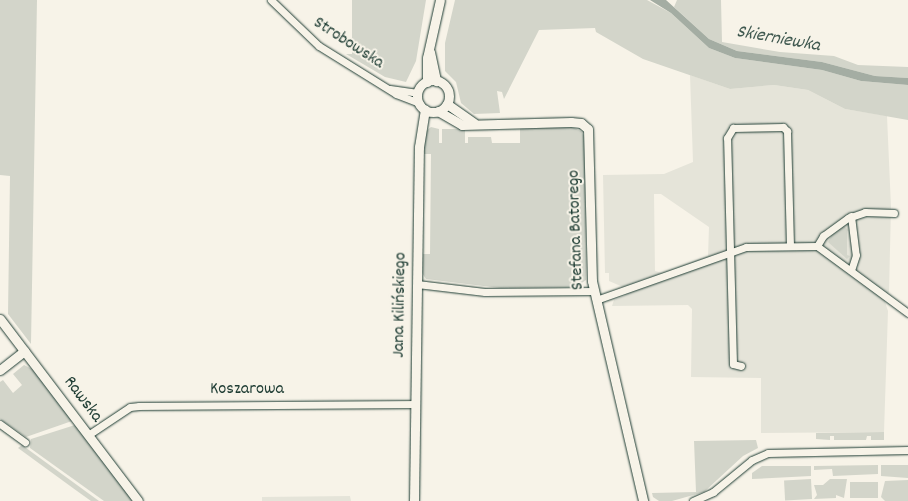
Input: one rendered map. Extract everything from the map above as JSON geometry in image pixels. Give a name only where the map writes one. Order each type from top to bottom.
[{"type":"street","name":"Strobowska","points":[[271,0],[306,36],[390,89],[420,102]]},
{"type":"street","points":[[440,0],[432,27],[430,52],[432,81],[420,102],[438,111],[447,104]]},
{"type":"street","points":[[432,81],[446,88],[447,104]]},
{"type":"street","name":"Jana Kilińskiego","points":[[414,501],[420,102]]},
{"type":"street","points":[[447,104],[474,123]]},
{"type":"street","name":"Stefana Batorego","points":[[438,111],[456,123],[576,122],[588,129],[595,296],[643,501]]},
{"type":"street","points":[[741,366],[734,364],[727,138],[736,127],[784,127],[787,131],[790,246]]},
{"type":"street","points":[[817,246],[823,236],[852,216],[865,212],[894,213]]},
{"type":"street","points":[[852,216],[856,255],[852,270]]},
{"type":"street","points":[[417,284],[485,292],[595,296],[748,246],[817,246],[908,313]]},
{"type":"street","name":"Rawska","points":[[0,319],[138,501]]},
{"type":"street","points":[[0,370],[24,351]]},
{"type":"street","name":"Koszarowa","points":[[88,435],[130,408],[139,406],[415,404]]},
{"type":"street","points":[[0,424],[26,442]]},
{"type":"street","points":[[694,501],[713,492],[763,454],[908,450]]},
{"type":"shaded area","points":[[0,0],[37,0],[31,344],[8,314],[10,176],[0,175]]},
{"type":"shaded area","points":[[352,0],[426,0],[416,61],[406,82],[385,77],[346,54],[352,54]]},
{"type":"shaded area","points":[[455,0],[647,0],[671,13],[709,48],[735,58],[822,70],[861,81],[908,85],[908,120],[845,109],[808,90],[774,85],[730,89],[643,59],[596,32],[595,28],[539,30],[504,99],[502,92],[497,91],[500,113],[474,114],[461,103],[456,82],[445,71],[445,43]]},
{"type":"shaded area","points":[[650,0],[666,0],[709,39],[737,51],[822,62],[875,76],[908,78],[908,85],[861,81],[822,70],[735,58],[709,48],[671,13]]},
{"type":"shaded area","points":[[677,0],[721,0],[722,42],[780,52],[834,56],[858,65],[908,67],[908,78],[875,76],[822,62],[737,51],[709,39],[674,7]]},
{"type":"shaded area","points":[[690,75],[730,89],[774,85],[808,90],[845,109],[887,116],[891,207],[889,292],[884,299],[888,311],[884,432],[761,433],[761,378],[691,377],[692,309],[688,305],[612,306],[614,300],[626,295],[623,287],[609,281],[609,273],[605,273],[603,175],[664,174],[693,162]],"holes":[[[654,194],[661,194],[709,227],[708,256],[662,273],[655,271]]]},
{"type":"shaded area","points":[[520,126],[569,126],[581,131],[585,137],[586,280],[576,287],[500,288],[426,279],[422,273],[422,254],[430,254],[431,154],[423,154],[425,132],[431,127],[439,129],[439,143],[442,143],[442,129],[465,129],[465,143],[468,143],[468,137],[491,137],[492,143],[520,143]]},
{"type":"shaded area","points":[[844,226],[850,232],[847,230],[847,255],[850,256],[847,259],[828,242],[832,235]]},
{"type":"shaded area","points":[[24,365],[34,370],[72,421],[26,437],[0,419],[0,382],[3,380],[13,393],[22,385],[13,374]]},
{"type":"shaded area","points":[[75,425],[133,501],[104,501],[30,448],[31,439]]},
{"type":"shaded area","points":[[884,432],[884,440],[871,440],[871,436],[867,436],[866,440],[834,440],[834,436],[830,436],[830,440],[816,439],[816,433]]},
{"type":"shaded area","points":[[756,440],[758,448],[743,456],[704,492],[672,501],[659,501],[653,497],[652,493],[696,492],[694,441]]},
{"type":"shaded area","points":[[22,445],[99,501],[91,501],[18,448]]},
{"type":"shaded area","points":[[878,465],[878,474],[833,476],[832,469],[814,470],[814,466]]},
{"type":"shaded area","points":[[881,465],[908,465],[908,478],[881,476]]},
{"type":"shaded area","points":[[762,466],[811,466],[811,476],[752,479],[752,473]]},
{"type":"shaded area","points":[[811,479],[812,499],[785,500],[784,480]]},
{"type":"shaded area","points":[[830,479],[847,479],[844,498],[836,495],[836,498],[814,499],[817,495],[814,485],[823,485]]},
{"type":"shaded area","points":[[908,480],[908,501],[885,501],[881,497],[885,481]]},
{"type":"shaded area","points":[[850,482],[878,482],[878,498],[850,498]]},
{"type":"shaded area","points":[[350,496],[351,501],[262,501],[262,497]]},
{"type":"water label","name":"Skierniewka","points":[[778,40]]}]
